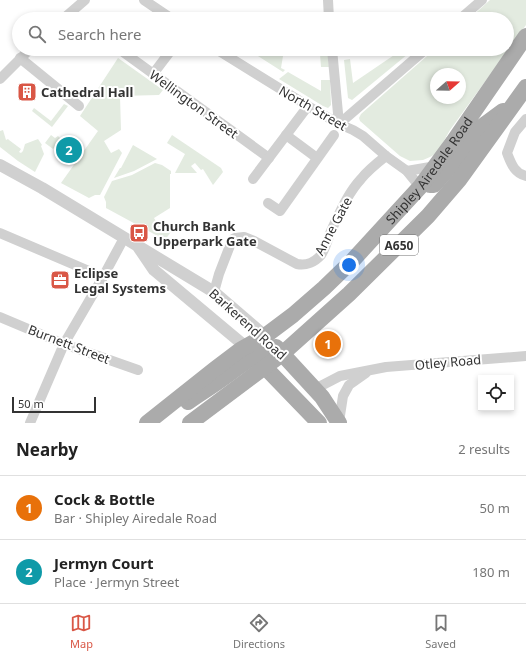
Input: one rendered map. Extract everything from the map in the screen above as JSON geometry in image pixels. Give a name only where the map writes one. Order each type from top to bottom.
[{"type":"main road","name":"Shipley Airedale Road","points":[[514,53],[526,36]]},
{"type":"main road","name":"Shipley Airedale Road","points":[[190,423],[255,357],[265,336],[293,315],[329,284],[420,187],[512,56]]},
{"type":"main road","name":"Shipley Airedale Road","points":[[147,423],[215,369],[255,357],[282,354],[349,294],[428,216],[459,180],[526,87]]},
{"type":"main road","points":[[420,187],[434,185],[458,158],[480,128],[515,102]]},
{"type":"main road","name":"Barkerend Road","points":[[265,336],[322,397],[339,423]]},
{"type":"main road","points":[[155,423],[255,357]]},
{"type":"main road","name":"Barkerend Road","points":[[255,357],[319,423]]},
{"type":"street","points":[[72,12],[85,0]]},
{"type":"street","points":[[144,0],[161,12]]},
{"type":"street","points":[[328,0],[329,12]]},
{"type":"street","points":[[469,12],[482,0]]},
{"type":"street","name":"Wellington Street","points":[[129,56],[268,158]]},
{"type":"street","points":[[153,74],[167,56]]},
{"type":"street","name":"North Street","points":[[227,56],[308,106],[363,136],[386,156],[407,171],[420,187]]},
{"type":"street","points":[[333,56],[339,124]]},
{"type":"street","points":[[339,124],[418,56]]},
{"type":"street","points":[[0,79],[20,58],[79,106]]},
{"type":"street","points":[[253,179],[308,106]]},
{"type":"street","points":[[526,119],[515,132],[507,153],[512,166],[521,175],[526,176]]},
{"type":"street","points":[[286,135],[317,158]]},
{"type":"street","points":[[268,203],[280,211],[334,135]]},
{"type":"street","name":"Anne Gate","points":[[214,292],[231,243],[235,238],[244,237],[254,241],[296,264],[308,264],[318,258],[324,250],[345,202],[360,179],[386,156]]},
{"type":"street","name":"Barkerend Road","points":[[0,165],[42,188],[214,292],[265,336]]},
{"type":"street","points":[[407,171],[436,166]]},
{"type":"street","points":[[0,232],[103,277]]},
{"type":"street","points":[[30,423],[64,344],[124,238]]},
{"type":"street","name":"Barkerend Road","points":[[138,246],[154,270],[255,357]]},
{"type":"street","name":"Burnett Street","points":[[0,317],[64,344],[138,370]]},
{"type":"street","name":"Otley Road","points":[[315,389],[340,376],[386,367],[526,356]]},
{"type":"street","name":"Otley Road","points":[[339,423],[343,396],[348,385],[370,370]]},
{"type":"shaded area","points":[[490,0],[526,0],[526,25],[514,42],[514,12],[477,12]]},
{"type":"shaded area","points":[[258,56],[283,56],[281,68],[285,70],[283,72]]},
{"type":"shaded area","points":[[320,56],[328,56],[329,67],[321,67]]},
{"type":"shaded area","points":[[393,56],[405,56],[352,100],[348,98],[344,60],[350,59],[353,83]]},
{"type":"shaded area","points":[[427,56],[504,56],[450,130],[437,153],[430,157],[423,160],[410,161],[400,156],[360,121],[359,118],[361,114]]},
{"type":"shaded area","points":[[118,58],[163,90],[159,95],[120,96],[121,130],[104,141],[111,153],[119,149],[122,153],[100,195],[95,195],[89,198],[61,183],[98,131],[80,116]]},
{"type":"shaded area","points":[[288,72],[321,91],[321,80],[330,80],[331,105],[328,108],[323,106],[279,79]]},
{"type":"shaded area","points":[[64,104],[68,106],[52,127],[32,111],[34,108],[51,121]]},
{"type":"shaded area","points":[[3,130],[6,140],[8,139],[21,149],[19,152],[21,153],[25,144],[38,139],[42,145],[44,154],[35,172],[0,147],[0,131]]},
{"type":"shaded area","points":[[51,135],[55,138],[58,136],[61,139],[53,149],[45,143]]},
{"type":"shaded area","points":[[172,135],[221,168],[223,172],[213,185],[203,169],[201,170],[195,163],[191,166],[197,173],[175,173],[185,154],[167,143]]},
{"type":"shaded area","points":[[133,145],[157,159],[134,171],[114,178],[121,168]]},
{"type":"shaded area","points":[[155,163],[162,165],[171,171],[171,174],[170,208],[154,218],[162,231],[178,222],[165,240],[106,208],[104,197],[112,181],[132,175]]},
{"type":"place","name":"Cathedral Hall","points":[[27,92]]},
{"type":"place","name":"Jermyn Court","points":[[69,150]]},
{"type":"place","name":"Church Bank Upperpark Gate","points":[[139,233]]},
{"type":"place","name":"Eclipse Legal Systems","points":[[60,280]]},
{"type":"place","name":"Cock & Bottle","points":[[328,344]]}]
